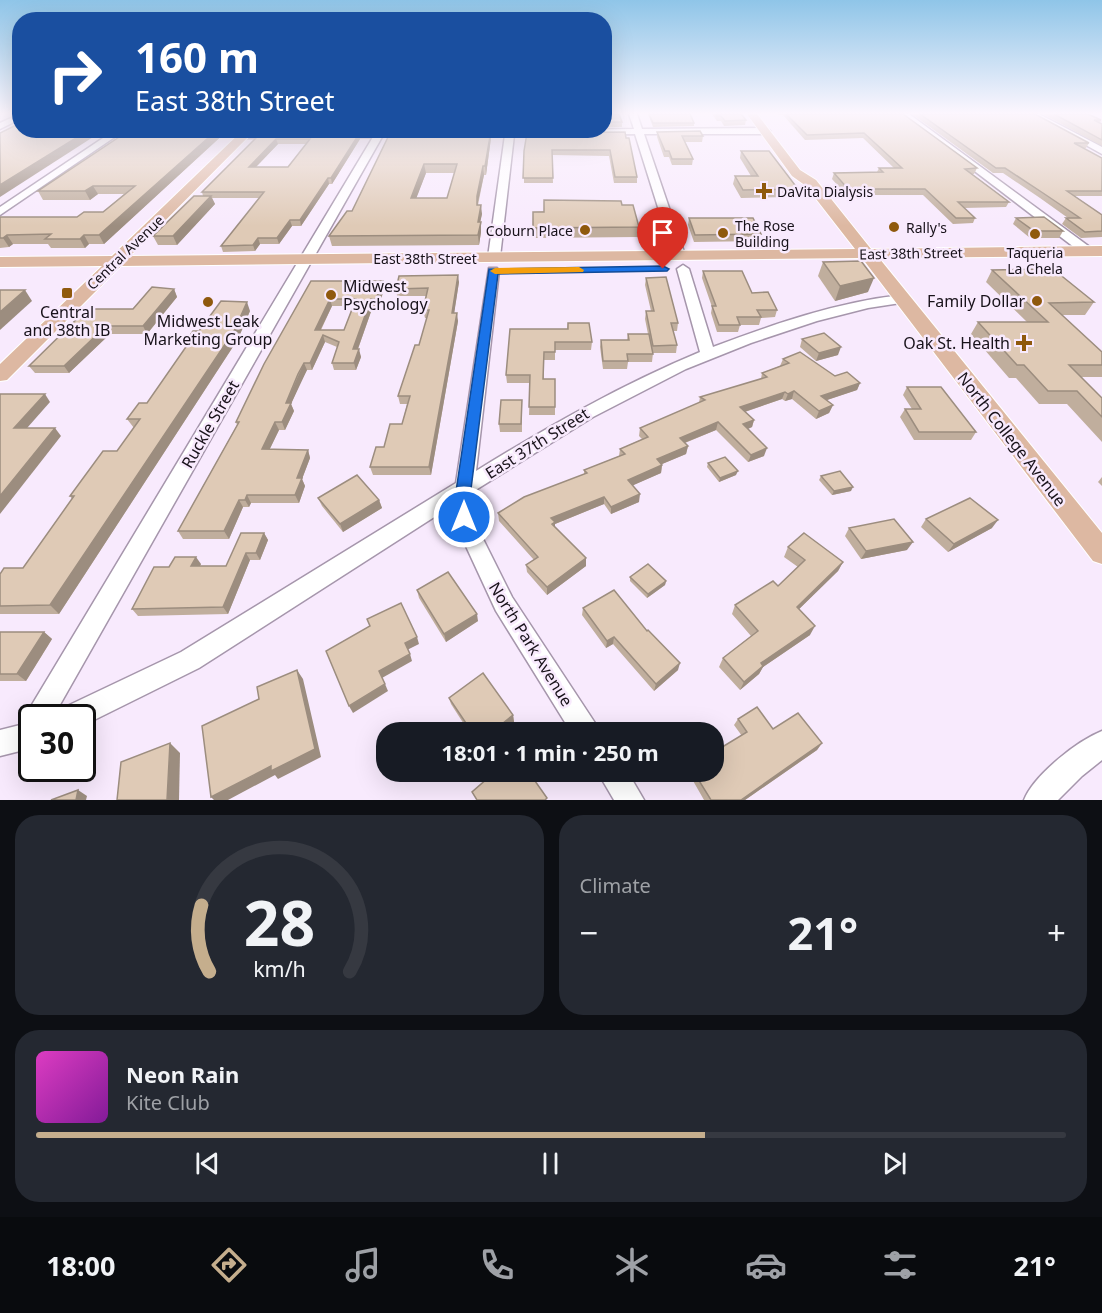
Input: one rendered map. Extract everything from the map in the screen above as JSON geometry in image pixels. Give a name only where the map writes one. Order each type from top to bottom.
[{"type":"main road","name":"Central Avenue","points":[[0,375],[229,151]]},
{"type":"main road","name":"North College Avenue","points":[[781,151],[796,172],[811,183],[1102,553]]},
{"type":"main road","name":"North College Avenue","points":[[791,151],[807,172],[811,183]]},
{"type":"main road","name":"East 38th Street","points":[[681,262],[866,253],[1094,251]]},
{"type":"main road","name":"East 38th Street","points":[[0,262],[116,260],[303,266]]},
{"type":"main road","name":"East 38th Street","points":[[0,276],[303,266],[681,262],[876,267],[1102,265]]},
{"type":"street","points":[[0,212],[90,151]]},
{"type":"street","name":"Ruckle Street","points":[[47,704],[369,151]]},
{"type":"street","name":"North Park Avenue","points":[[508,151],[462,505],[464,517],[495,589],[580,722]]},
{"type":"street","points":[[645,151],[708,354]]},
{"type":"street","points":[[956,151],[1094,251]]},
{"type":"street","name":"East 37th Street","points":[[96,706],[190,660],[586,412],[708,354],[801,321],[860,305],[902,299]]},
{"type":"street","points":[[0,744],[18,736]]},
{"type":"street","points":[[1038,800],[1072,766],[1102,744]]},
{"type":"street","points":[[618,782],[630,800]]},
{"type":"building","points":[[0,151],[54,151],[0,185]]},
{"type":"building","points":[[97,151],[193,151],[99,235],[84,235],[80,239],[45,239],[51,234],[7,235],[0,238],[0,217],[77,217],[84,212],[103,212],[135,186],[93,186],[85,191],[38,191]]},
{"type":"building","points":[[243,151],[264,151],[249,167],[288,167],[300,151],[348,151],[300,220],[290,220],[277,238],[258,238],[253,245],[221,246],[264,192],[202,192]]},
{"type":"building","points":[[381,151],[487,151],[477,196],[477,205],[481,205],[478,235],[329,236],[347,211],[352,211]],"holes":[[[424,164],[457,164],[447,198],[411,198]]]},
{"type":"building","points":[[524,151],[552,151],[553,178],[523,178]]},
{"type":"building","points":[[610,151],[632,151],[637,177],[615,177]]},
{"type":"building","points":[[669,151],[689,151],[693,159],[672,159]]},
{"type":"building","points":[[741,151],[769,151],[798,189],[743,190],[735,176],[758,176]]},
{"type":"building","points":[[884,151],[954,151],[977,168],[965,169],[1009,202],[958,202],[975,218],[956,218],[925,189],[848,189],[834,173],[883,172],[879,168],[902,168]]},
{"type":"building","points":[[973,151],[1090,151],[1102,158],[1102,191],[1067,191],[1102,215],[1102,231],[1085,232],[1066,218],[1080,218],[1005,168],[996,168]]},
{"type":"building","points":[[194,196],[211,196],[173,236],[153,236]]},
{"type":"building","points":[[544,200],[621,201],[622,205],[633,205],[639,227],[533,228],[533,212],[544,212]]},
{"type":"building","points":[[1044,217],[1063,231],[1034,231],[1016,218]]},
{"type":"building","points":[[689,218],[753,218],[761,234],[695,235]]},
{"type":"building","points":[[861,261],[874,278],[840,286],[823,262]]},
{"type":"building","points":[[1053,269],[1094,302],[1049,303],[1102,352],[1102,365],[1069,365],[1102,398],[1102,417],[1077,391],[1048,391],[1024,365],[1017,365],[978,322],[1048,322],[992,270]]},
{"type":"building","points":[[703,271],[742,271],[752,293],[768,292],[777,310],[757,310],[761,317],[737,317],[740,325],[719,325],[712,306],[716,306]]},
{"type":"building","points":[[458,275],[452,313],[457,313],[429,467],[370,467],[376,447],[384,447],[390,424],[402,424],[410,396],[398,396],[415,345],[419,345],[429,310],[423,310],[428,288],[396,289],[399,276]]},
{"type":"building","points":[[666,277],[678,323],[671,323],[677,345],[653,346],[646,311],[654,311],[646,278]]},
{"type":"building","points":[[311,281],[383,281],[376,299],[371,299],[353,349],[359,349],[354,363],[332,363],[339,342],[323,335],[310,363],[304,363],[298,374],[286,403],[291,403],[282,422],[275,422],[262,449],[308,450],[297,478],[302,478],[295,495],[247,495],[245,500],[239,500],[224,531],[178,531],[239,422],[236,422],[264,364]],"holes":[[[330,299],[356,299],[344,330],[315,330]]]},
{"type":"building","points":[[152,287],[174,289],[143,326],[106,326],[64,366],[29,366],[87,309],[133,309]]},
{"type":"building","points":[[0,290],[25,290],[0,312]]},
{"type":"building","points":[[221,301],[247,302],[234,331],[50,605],[0,606],[0,574],[4,568],[23,568],[74,496],[70,496],[103,451],[117,451],[140,419],[127,419],[139,403],[147,403],[188,344],[184,344],[193,331],[199,331]]},
{"type":"building","points":[[568,323],[589,323],[592,342],[555,342],[555,352],[544,352],[543,379],[555,379],[555,407],[529,407],[530,375],[506,375],[510,329],[568,329]]},
{"type":"building","points":[[824,333],[841,347],[819,353],[802,339]]},
{"type":"building","points":[[628,334],[649,334],[653,354],[627,354],[628,361],[603,361],[601,340],[629,340]]},
{"type":"building","points":[[800,352],[835,376],[847,372],[860,383],[821,396],[833,405],[819,411],[794,391],[740,407],[754,420],[743,424],[767,448],[751,455],[718,422],[680,438],[688,446],[657,459],[662,465],[628,480],[640,494],[611,507],[604,497],[551,518],[555,522],[552,524],[586,558],[547,587],[526,565],[538,557],[498,513],[524,497],[587,473],[584,470],[625,454],[620,449],[648,437],[640,428],[705,400],[700,397],[767,377],[762,373],[789,363],[783,359]]},
{"type":"building","points":[[907,387],[941,387],[976,432],[919,432],[905,409],[921,409]]},
{"type":"building","points":[[0,394],[45,394],[14,428],[55,428],[0,496]]},
{"type":"building","points":[[501,400],[522,400],[521,424],[499,424]]},
{"type":"building","points":[[725,457],[738,471],[720,478],[708,463]]},
{"type":"building","points":[[840,471],[853,487],[834,491],[821,476]]},
{"type":"building","points":[[357,475],[379,500],[340,524],[318,498]]},
{"type":"building","points":[[970,498],[998,520],[954,544],[926,519]]},
{"type":"building","points":[[894,519],[913,542],[866,551],[849,528]]},
{"type":"building","points":[[241,533],[264,533],[256,553],[246,553],[223,607],[132,609],[154,567],[169,567],[175,557],[196,557],[191,566],[226,566]]},
{"type":"building","points":[[804,533],[843,562],[797,607],[815,626],[761,663],[763,666],[744,682],[723,658],[758,631],[735,605],[773,581],[778,586],[805,560],[788,547]]},
{"type":"building","points":[[648,564],[666,581],[648,594],[630,577]]},
{"type":"building","points":[[448,572],[477,614],[444,634],[417,590]]},
{"type":"building","points":[[614,590],[647,631],[680,663],[656,684],[614,637],[607,641],[583,608]]},
{"type":"building","points":[[401,603],[417,637],[405,643],[410,654],[379,671],[385,684],[349,706],[326,651],[370,626],[367,619]]},
{"type":"building","points":[[0,632],[44,632],[17,674],[0,674]]},
{"type":"building","points":[[297,670],[315,749],[271,771],[271,766],[211,797],[202,726],[259,699],[257,687]]},
{"type":"building","points":[[483,673],[513,715],[504,722],[465,722],[449,698]]},
{"type":"building","points":[[757,707],[773,729],[798,713],[822,743],[741,800],[711,800],[700,782],[724,782],[724,746],[747,732],[738,719]]},
{"type":"building","points":[[170,743],[167,800],[117,800],[121,762]]},
{"type":"building","points":[[483,782],[536,782],[547,798],[545,800],[477,800],[472,792]]},
{"type":"building","points":[[78,790],[76,800],[51,800]]},
{"type":"slow traffic","points":[[495,271],[579,270]]},
{"type":"place","name":"DaVita Dialysis","points":[[764,191]]},
{"type":"place","name":"Rally's","points":[[894,227]]},
{"type":"place","name":"Coburn Place","points":[[585,230]]},
{"type":"place","name":"The Rose Building","points":[[723,233]]},
{"type":"place","name":"Taqueria La Chela","points":[[1035,234]]},
{"type":"place","name":"Central and 38th IB","points":[[67,293]]},
{"type":"place","name":"Midwest Psychology","points":[[331,295]]},
{"type":"place","name":"Family Dollar","points":[[1037,301]]},
{"type":"place","name":"Midwest Leak Marketing Group","points":[[208,302]]},
{"type":"place","name":"Oak St. Health","points":[[1024,343]]},
{"type":"route","points":[[464,517],[462,505],[493,271],[663,269]]}]
